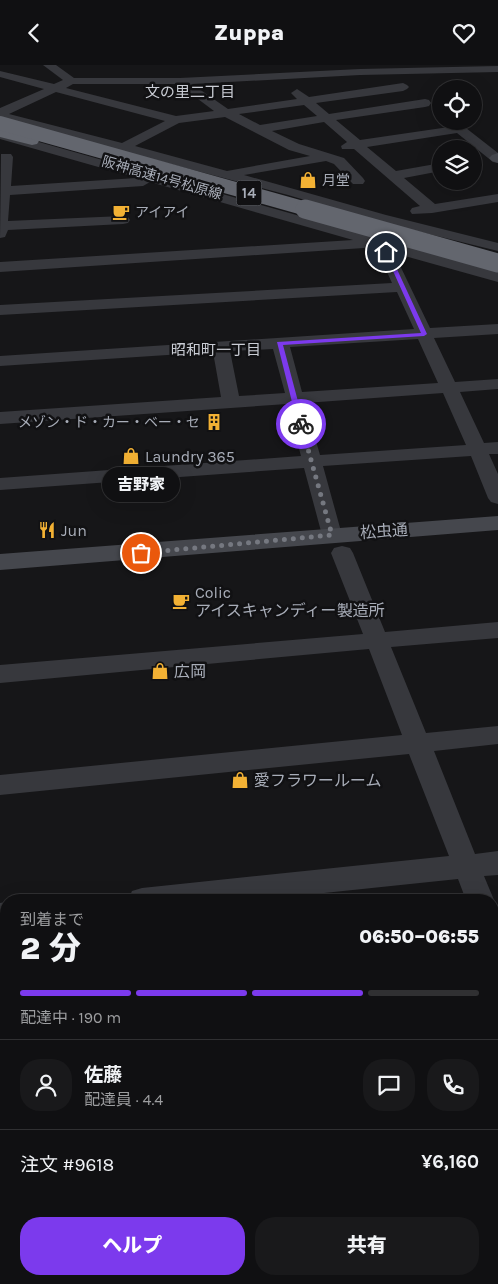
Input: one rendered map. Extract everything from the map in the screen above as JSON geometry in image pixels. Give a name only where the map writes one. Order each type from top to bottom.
[{"type":"highway","points":[[0,115],[498,254]]},
{"type":"highway","name":"阪神高速14号松原線","points":[[0,123],[498,263]]},
{"type":"highway","name":"阪神高速14号松原線","points":[[0,133],[498,275]]},
{"type":"street","points":[[49,65],[71,81]]},
{"type":"street","points":[[249,65],[254,77]]},
{"type":"street","points":[[0,115],[71,81],[114,77],[136,81],[178,78],[277,76],[306,70],[357,68],[384,71],[412,67],[498,69]]},
{"type":"street","points":[[384,71],[432,108]]},
{"type":"street","points":[[0,74],[176,120]]},
{"type":"street","points":[[277,76],[432,209]]},
{"type":"street","points":[[178,78],[202,98],[225,112],[294,147],[339,161],[358,181]]},
{"type":"street","points":[[136,81],[146,112]]},
{"type":"street","points":[[124,147],[176,120],[403,87]]},
{"type":"street","points":[[258,129],[425,103]]},
{"type":"street","points":[[0,115],[293,192],[381,218],[498,247]]},
{"type":"street","points":[[310,151],[356,145],[432,129]]},
{"type":"street","points":[[461,130],[498,158]]},
{"type":"street","points":[[0,133],[160,181],[498,275]]},
{"type":"street","points":[[0,234],[2,191],[12,157],[63,153]]},
{"type":"street","points":[[226,175],[327,157]]},
{"type":"street","points":[[482,161],[498,158]]},
{"type":"street","points":[[397,175],[432,169]]},
{"type":"street","points":[[2,191],[160,181]]},
{"type":"street","points":[[241,213],[258,208],[293,192]]},
{"type":"street","points":[[381,218],[498,197]]},
{"type":"street","points":[[0,227],[123,220]]},
{"type":"street","points":[[0,267],[362,245],[369,240]]},
{"type":"street","points":[[392,247],[386,252],[450,388],[498,498]]},
{"type":"street","points":[[0,310],[402,287]]},
{"type":"street","points":[[0,361],[498,329]]},
{"type":"street","points":[[280,343],[311,462],[337,544],[478,894]]},
{"type":"street","points":[[221,347],[232,403]]},
{"type":"street","points":[[0,418],[498,384]]},
{"type":"street","points":[[0,484],[498,448]]},
{"type":"street","name":"松虫通","points":[[0,580],[337,544],[498,523]]},
{"type":"street","name":"松虫通","points":[[0,562],[159,552],[337,544],[498,541]]},
{"type":"street","points":[[0,674],[498,630]]},
{"type":"street","points":[[0,785],[498,735]]},
{"type":"street","points":[[240,894],[498,863]]},
{"type":"way so far","points":[[141,553],[332,535],[301,424]]},
{"type":"place","name":"月堂","points":[[308,180]]},
{"type":"place","name":"アイアイ","points":[[121,212]]},
{"type":"place","name":"メゾン・ド・カー・ベー・セ","points":[[214,422]]},
{"type":"place","name":"Laundry 365","points":[[131,456]]},
{"type":"place","name":"Jun","points":[[47,530]]},
{"type":"place","name":"吉野家","points":[[141,553]]},
{"type":"place","name":"Colic アイスキャンディー製造所","points":[[181,601]]},
{"type":"place","name":"広岡","points":[[160,671]]},
{"type":"place","name":"愛フラワールーム","points":[[240,780]]},
{"type":"district","name":"文の里二丁目","points":[[190,92]]},
{"type":"district","name":"昭和町一丁目","points":[[216,350]]},
{"type":"route","points":[[301,424],[280,343],[424,334],[386,252]]}]
